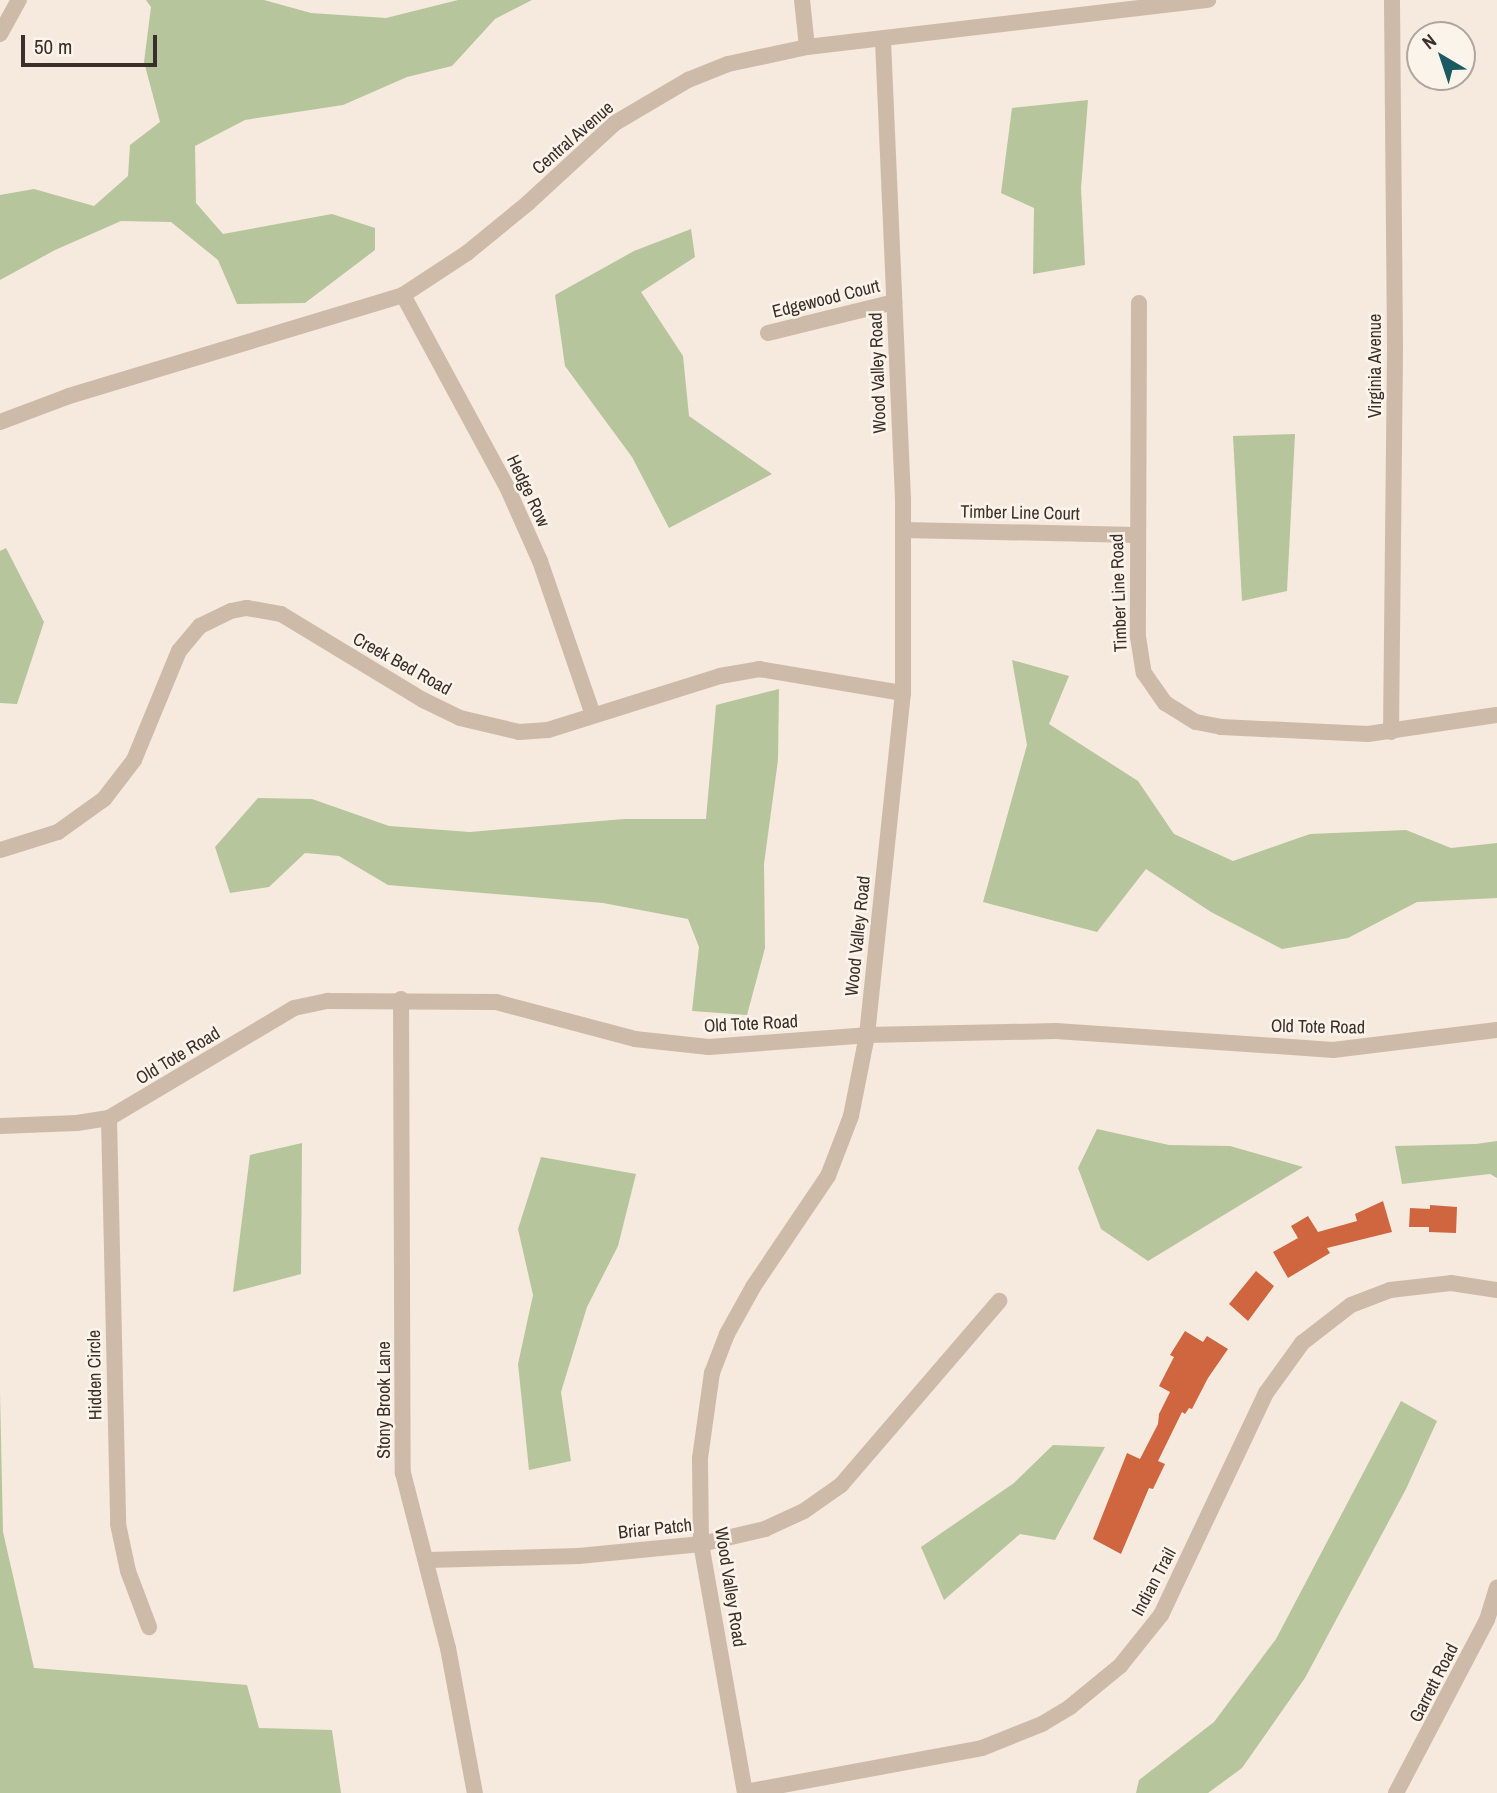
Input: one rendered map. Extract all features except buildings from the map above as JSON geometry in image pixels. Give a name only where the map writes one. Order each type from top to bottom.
[{"type":"street","points":[[0,34],[19,0]]},
{"type":"street","points":[[802,0],[807,47]]},
{"type":"street","name":"Central Avenue","points":[[0,422],[69,396],[404,295],[467,253],[528,203],[582,150],[650,100],[728,64],[807,47],[1208,0]]},
{"type":"street","name":"Virginia Avenue","points":[[1391,732],[1395,346],[1392,0]]},
{"type":"street","name":"Wood Valley Road","points":[[745,1793],[701,1544],[699,1458],[712,1373],[727,1334],[753,1287],[828,1176],[851,1116],[867,1035],[903,694],[903,530],[883,40]]},
{"type":"street","name":"Hedge Row","points":[[404,295],[508,488],[540,561],[593,715]]},
{"type":"street","name":"Edgewood Court","points":[[768,333],[894,302]]},
{"type":"street","name":"Timber Line Road","points":[[1139,303],[1136,535],[1139,655],[1153,689],[1165,703],[1196,722],[1221,727],[1368,734],[1497,715]]},
{"type":"street","name":"Timber Line Court","points":[[903,530],[1136,535]]},
{"type":"street","name":"Creek Bed Road","points":[[0,850],[58,832],[104,799],[134,760],[179,651],[188,637],[215,616],[247,608],[281,614],[379,676],[460,718],[519,732],[548,730],[720,676],[759,669],[903,694]]},
{"type":"street","name":"Old Tote Road","points":[[0,1126],[76,1123],[109,1118],[294,1008],[328,1001],[401,999],[496,1002],[635,1039],[709,1047],[867,1035],[1056,1031],[1333,1050],[1497,1030]]},
{"type":"street","name":"Stony Brook Lane","points":[[401,999],[403,1473],[409,1503],[428,1560],[448,1648],[475,1793]]},
{"type":"street","name":"Hidden Circle","points":[[109,1118],[118,1524],[128,1572],[149,1627]]},
{"type":"street","name":"Indian Trail","points":[[745,1793],[982,1748],[1032,1729],[1070,1707],[1120,1666],[1161,1615],[1266,1393],[1302,1342],[1351,1305],[1390,1290],[1451,1283],[1497,1290]]},
{"type":"street","name":"Briar Patch","points":[[428,1560],[579,1556],[701,1544],[765,1529],[804,1511],[841,1485],[999,1301]]},
{"type":"street","name":"Garrett Road","points":[[1402,1791],[1487,1620],[1497,1587]]},
{"type":"green space","points":[[146,0],[264,0],[311,13],[386,18],[458,0],[532,0],[495,19],[452,66],[407,77],[343,105],[245,120],[195,146],[196,203],[223,234],[332,214],[375,228],[375,250],[305,303],[237,304],[218,260],[171,222],[121,221],[55,250],[0,280],[0,195],[34,189],[94,206],[128,176],[130,145],[160,122],[144,62],[151,7]]},
{"type":"green space","points":[[1088,100],[1081,188],[1085,265],[1033,274],[1034,208],[1001,193],[1012,108]]},
{"type":"green space","points":[[691,229],[695,257],[641,292],[683,356],[689,416],[772,474],[669,528],[632,457],[565,366],[555,295],[634,251]]},
{"type":"green space","points":[[1295,434],[1287,591],[1242,601],[1233,436]]},
{"type":"green space","points":[[6,548],[44,622],[17,704],[0,703],[0,551]]},
{"type":"green space","points":[[1012,660],[1069,676],[1049,724],[1138,781],[1174,834],[1233,861],[1310,834],[1406,830],[1451,848],[1497,843],[1497,898],[1417,902],[1348,938],[1282,949],[1211,912],[1146,869],[1097,932],[983,902],[1027,745]]},
{"type":"green space","points":[[779,689],[778,760],[764,864],[765,948],[747,1015],[692,1011],[699,947],[688,919],[603,903],[388,885],[339,856],[305,853],[269,887],[230,893],[215,847],[258,798],[312,799],[389,826],[470,832],[624,819],[706,819],[716,705]]},
{"type":"green space","points":[[1097,1129],[1169,1145],[1230,1146],[1303,1167],[1148,1261],[1101,1229],[1078,1168]]},
{"type":"green space","points":[[1497,1141],[1497,1178],[1490,1174],[1402,1184],[1395,1146]]},
{"type":"green space","points":[[302,1143],[301,1274],[233,1292],[250,1155]]},
{"type":"green space","points":[[541,1157],[636,1174],[618,1246],[587,1307],[561,1392],[571,1461],[529,1470],[518,1364],[533,1295],[518,1229]]},
{"type":"green space","points":[[0,1392],[3,1532],[34,1668],[247,1685],[259,1728],[332,1730],[341,1793],[0,1793]]},
{"type":"green space","points":[[1401,1401],[1437,1421],[1406,1489],[1305,1678],[1242,1768],[1208,1793],[1136,1793],[1139,1780],[1214,1722],[1276,1639]]},
{"type":"green space","points":[[1053,1445],[1105,1447],[1055,1540],[1020,1534],[944,1600],[921,1547],[1014,1483]]}]
